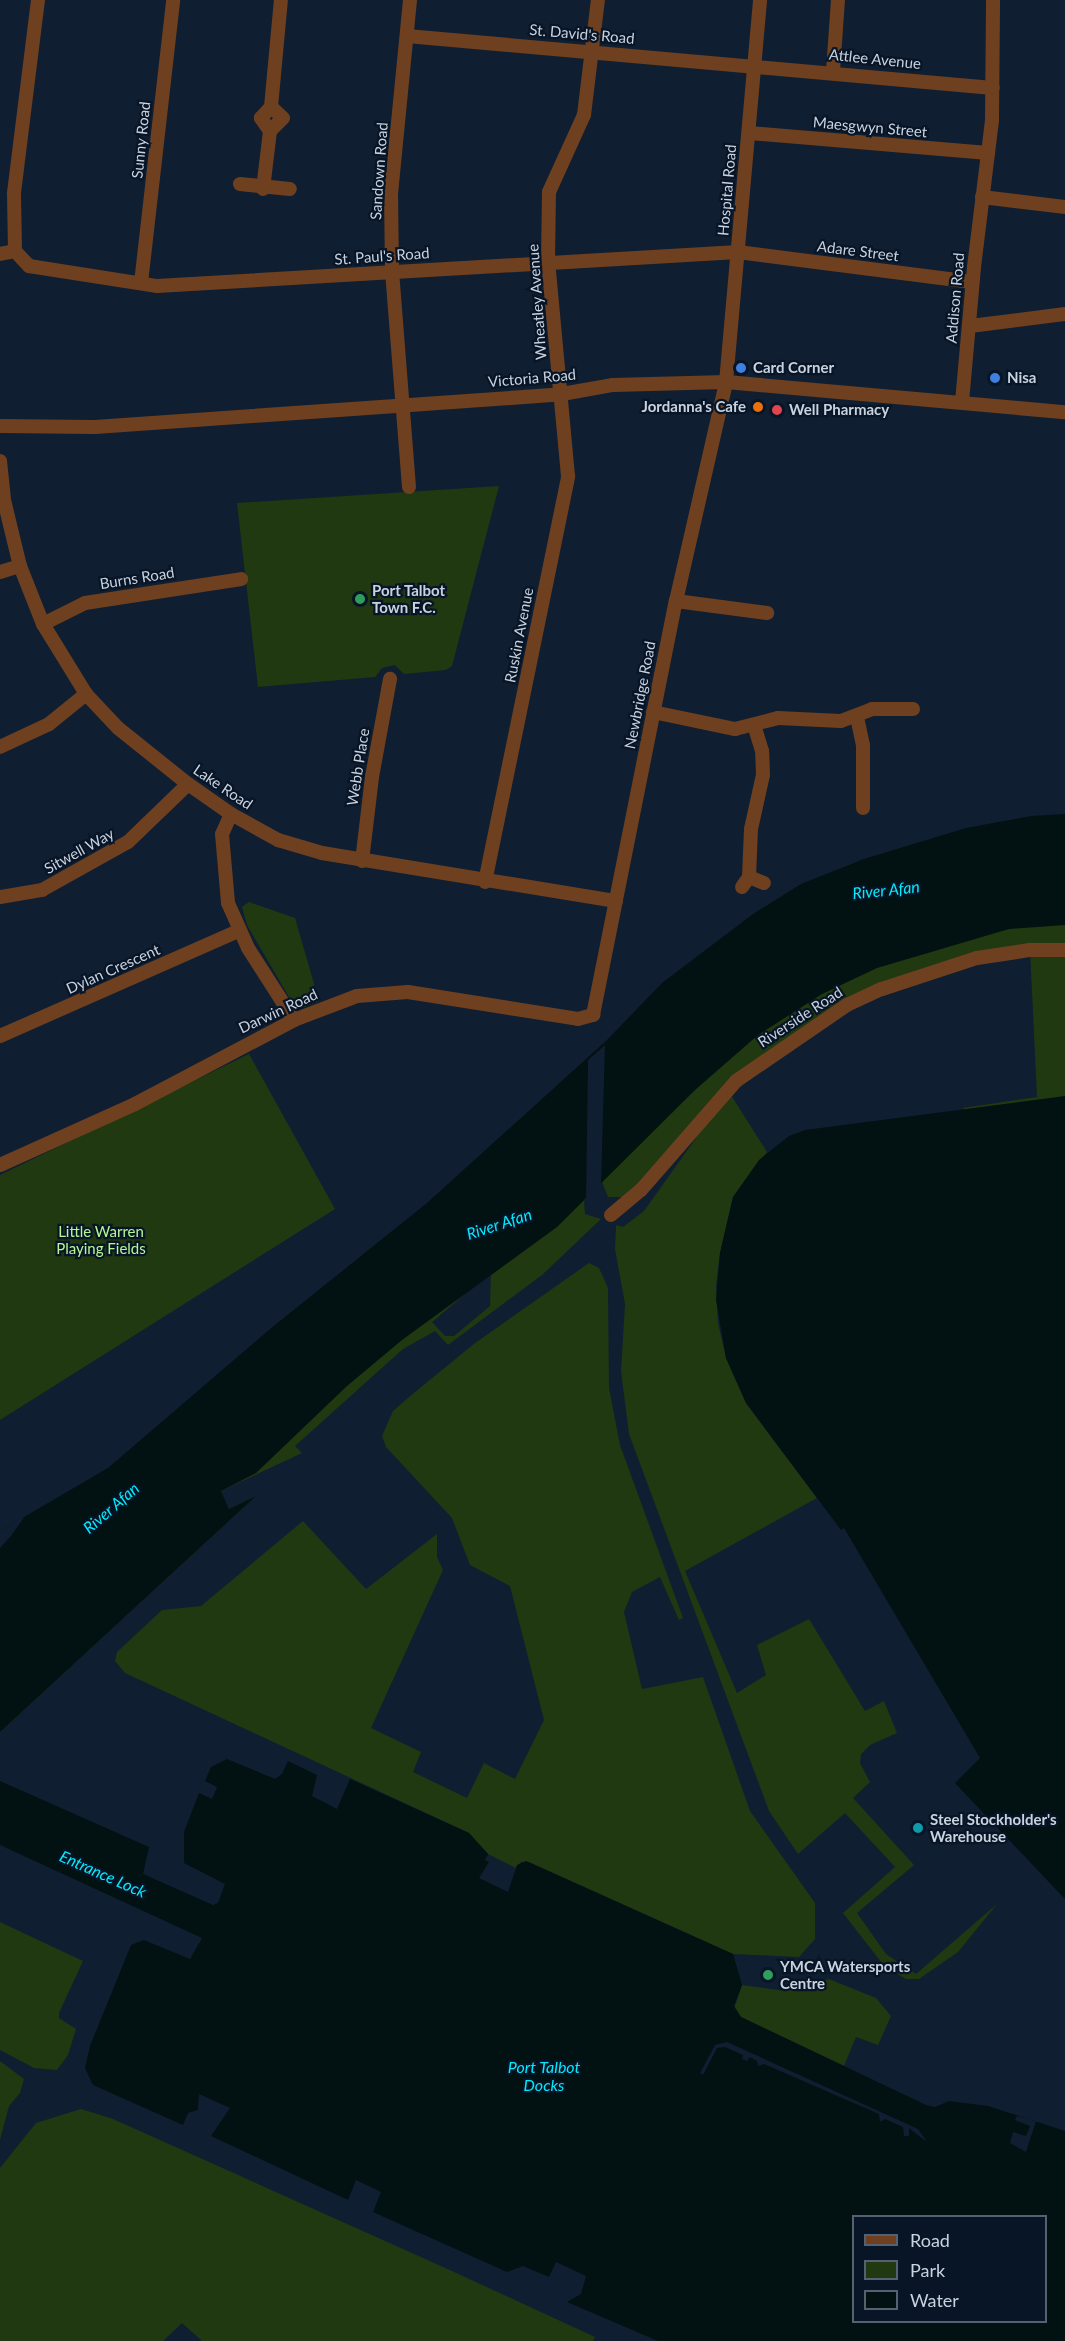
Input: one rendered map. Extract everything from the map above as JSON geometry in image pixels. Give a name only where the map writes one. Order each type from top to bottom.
[{"type":"street","points":[[0,254],[15,251],[14,194],[38,0]]},
{"type":"street","name":"Sunny Road","points":[[141,283],[173,0]]},
{"type":"street","points":[[263,189],[270,131],[261,118],[272,107],[281,0]]},
{"type":"street","name":"Sandown Road","points":[[409,487],[392,272],[391,194],[410,0]]},
{"type":"street","name":"Wheatley Avenue","points":[[562,394],[548,262],[549,192],[584,116],[598,0]]},
{"type":"street","name":"Hospital Road","points":[[726,382],[760,0]]},
{"type":"street","points":[[833,72],[838,0]]},
{"type":"street","name":"Addison Road","points":[[962,402],[972,282],[988,153],[993,88],[993,0]]},
{"type":"street","name":"St. David's Road","points":[[407,36],[755,65]]},
{"type":"street","name":"Attlee Avenue","points":[[755,65],[993,88]]},
{"type":"street","name":"Maesgwyn Street","points":[[749,133],[988,153]]},
{"type":"street","points":[[240,184],[263,189],[290,189]]},
{"type":"street","points":[[982,197],[1065,207]]},
{"type":"street","name":"St. Paul's Road","points":[[15,251],[29,266],[157,286],[738,252]]},
{"type":"street","name":"Adare Street","points":[[738,252],[972,282]]},
{"type":"street","points":[[970,326],[1065,314]]},
{"type":"street","name":"Victoria Road","points":[[0,426],[95,427],[562,394],[613,385],[726,382],[1065,412]]},
{"type":"street","name":"Newbridge Road","points":[[593,1015],[676,602],[726,382]]},
{"type":"street","name":"Ruskin Avenue","points":[[485,882],[568,476],[562,394]]},
{"type":"street","name":"Lake Road","points":[[0,461],[4,500],[20,566],[44,624],[86,693],[118,729],[188,784],[231,814],[278,840],[362,861],[616,901]]},
{"type":"street","points":[[0,572],[20,566]]},
{"type":"street","name":"Burns Road","points":[[44,624],[85,603],[240,579]]},
{"type":"street","points":[[676,602],[751,604],[767,613]]},
{"type":"street","name":"Webb Place","points":[[362,861],[372,777],[390,679]]},
{"type":"street","points":[[0,747],[50,724],[86,693]]},
{"type":"street","points":[[894,708],[896,693]]},
{"type":"street","points":[[653,712],[735,729],[778,718],[841,721],[857,717],[872,709],[913,709]]},
{"type":"street","points":[[857,717],[863,746],[858,791],[863,808]]},
{"type":"street","points":[[754,725],[762,751],[763,775],[752,829],[746,882],[764,884]]},
{"type":"street","name":"Sitwell Way","points":[[0,897],[42,890],[128,843],[188,784]]},
{"type":"street","points":[[231,814],[222,834],[228,903],[238,931],[294,1020]]},
{"type":"street","name":"Dylan Crescent","points":[[0,1036],[238,931]]},
{"type":"street","name":"Riverside Road","points":[[611,1215],[641,1190],[736,1081],[847,1005],[882,989],[977,958],[1030,950],[1065,950]]},
{"type":"street","name":"Darwin Road","points":[[0,1165],[135,1104],[294,1020],[357,996],[408,992],[578,1019],[593,1015]]},
{"type":"green space","name":"Port Talbot Town F.C.","points":[[499,486],[452,666],[446,670],[404,674],[395,665],[382,668],[375,677],[258,687],[237,503]]},
{"type":"green space","points":[[1065,883],[1065,1250],[963,1108],[1037,1097],[1030,950],[882,989],[764,1061],[626,1197],[608,1197],[602,1182],[584,1201],[585,1214],[601,1219],[542,1275],[448,1345],[435,1331],[403,1349],[295,1446],[302,1453],[221,1491],[229,1509],[256,1496],[0,1732],[0,1648],[639,1057]],"holes":[[[491,1272],[490,1306],[454,1336],[445,1336],[432,1322]]]},
{"type":"green space","points":[[249,902],[295,918],[319,1001],[302,1008],[293,1004],[247,925],[242,907]]},
{"type":"green space","name":"Little Warren Playing Fields","points":[[249,1054],[335,1209],[0,1420],[0,1175]]},
{"type":"green space","points":[[731,1095],[767,1152],[733,1197],[720,1253],[716,1286],[718,1323],[726,1358],[746,1403],[817,1498],[685,1571],[737,1693],[766,1675],[757,1645],[809,1619],[865,1711],[884,1701],[897,1733],[870,1745],[861,1754],[860,1763],[870,1782],[853,1798],[914,1865],[857,1913],[886,1954],[916,1974],[997,1904],[958,1952],[919,1979],[906,1979],[885,1967],[843,1913],[895,1867],[845,1813],[798,1854],[769,1811],[629,1434],[621,1371],[625,1304],[615,1249],[616,1225],[623,1227],[644,1211],[706,1124]]},
{"type":"green space","points":[[589,1263],[599,1268],[608,1288],[609,1388],[620,1445],[683,1618],[679,1620],[660,1577],[632,1592],[624,1612],[642,1689],[703,1677],[750,1811],[815,1903],[815,1939],[799,1957],[733,1954],[529,1862],[521,1862],[516,1868],[488,1854],[469,1833],[125,1673],[115,1661],[117,1652],[162,1610],[201,1606],[303,1521],[366,1589],[437,1534],[437,1557],[443,1570],[371,1728],[421,1752],[413,1772],[467,1798],[484,1763],[515,1779],[544,1720],[510,1586],[470,1565],[452,1518],[386,1447],[382,1436],[393,1411],[409,1397],[475,1343]]},
{"type":"green space","points":[[0,1922],[83,1961],[59,2013],[59,2018],[76,2029],[68,2055],[57,2070],[34,2068],[0,2050]]},
{"type":"green space","points":[[829,1979],[876,1998],[891,2016],[878,2045],[856,2037],[844,2066],[741,2017],[734,2009],[742,1985],[785,1991]]},
{"type":"green space","points":[[0,2061],[24,2079],[20,2093],[9,2106],[0,2140]]},
{"type":"green space","points":[[81,2109],[113,2119],[595,2337],[593,2341],[202,2341],[182,2323],[163,2341],[0,2341],[0,2168],[36,2123]]},
{"type":"water","name":"River Afan","points":[[1065,814],[1065,925],[1009,929],[877,968],[822,994],[758,1035],[695,1090],[557,1227],[402,1340],[347,1386],[256,1473],[221,1491],[229,1509],[256,1496],[0,1732],[0,1531],[108,1468],[270,1329],[427,1203],[607,1040],[662,983],[753,914],[801,884],[864,859],[966,828],[1031,816]]},
{"type":"water","points":[[1065,1096],[1065,1899],[955,1783],[980,1758],[844,1528],[841,1530],[746,1403],[726,1358],[716,1300],[720,1253],[733,1197],[759,1160],[789,1136],[805,1130]]},
{"type":"water","name":"Port Talbot Docks","points":[[227,1759],[275,1779],[282,1774],[288,1761],[317,1775],[312,1796],[337,1809],[350,1779],[469,1833],[488,1854],[485,1860],[489,1862],[479,1878],[508,1892],[517,1865],[526,1861],[733,1954],[742,1985],[734,2006],[741,2017],[926,2105],[935,2107],[949,2101],[988,2106],[1065,2131],[1065,2341],[658,2341],[567,2302],[581,2294],[586,2276],[556,2262],[549,2277],[523,2266],[507,2272],[373,2212],[381,2192],[356,2180],[348,2200],[211,2136],[230,2108],[199,2094],[198,2110],[188,2113],[183,2125],[93,2085],[85,2068],[90,2046],[131,1945],[144,1940],[190,1959],[202,1938],[0,1845],[0,1781],[149,1847],[143,1874],[213,1905],[218,1903],[225,1884],[184,1863],[184,1832],[199,1793],[212,1799],[217,1787],[205,1781],[211,1767]]},
{"type":"pier","points":[[605,1045],[601,1186],[586,1201],[588,1060]]},
{"type":"pier","points":[[25,1516],[11,1536],[0,1548],[0,1531]]},
{"type":"pier","points":[[727,2042],[918,2129],[927,2142],[909,2128],[909,2136],[904,2136],[903,2127],[885,2119],[880,2122],[879,2114],[764,2064],[758,2066],[757,2061],[750,2057],[747,2061],[742,2059],[743,2055],[725,2047],[717,2048],[703,2075],[700,2073],[715,2045]]},
{"type":"pier","points":[[1017,2116],[1036,2121],[1026,2152],[1010,2143],[1013,2132],[1026,2136],[1030,2126],[1015,2120]]},
{"type":"place","name":"Card Corner","points":[[741,368]]},
{"type":"place","name":"Nisa","points":[[995,378]]},
{"type":"place","name":"Jordanna's Cafe","points":[[758,407]]},
{"type":"place","name":"Well Pharmacy","points":[[777,410]]},
{"type":"place","name":"Port Talbot Town F.C.","points":[[360,599]]},
{"type":"place","name":"Steel Stockholder's Warehouse","points":[[918,1828]]},
{"type":"place","name":"YMCA Watersports Centre","points":[[768,1975]]},
{"type":"water label","name":"Entrance Lock","points":[[103,1874]]}]
